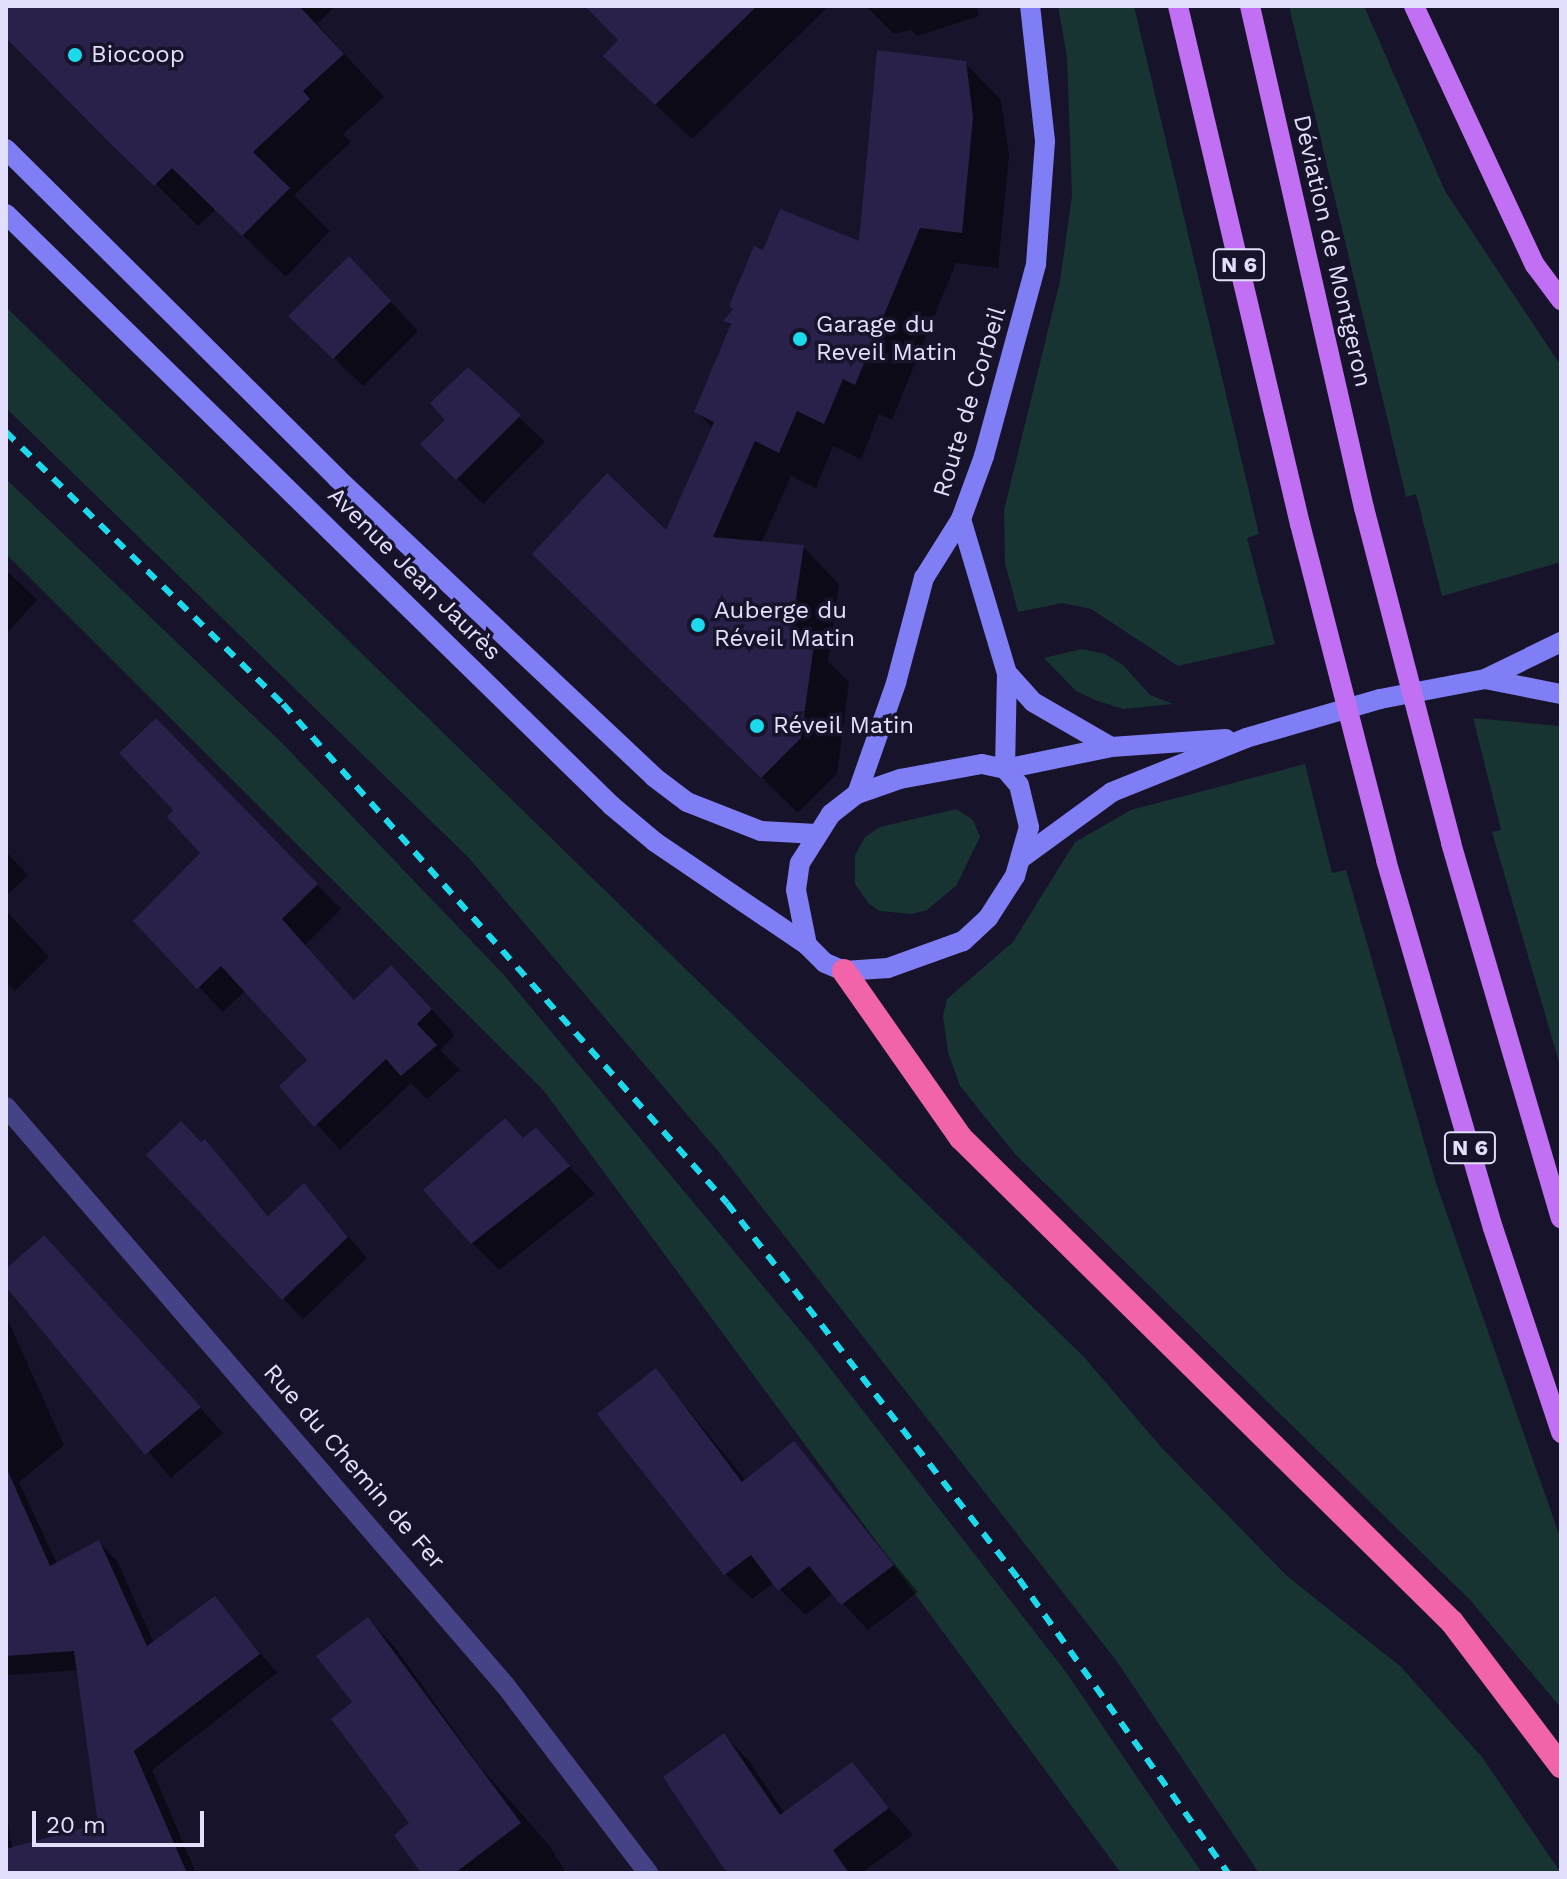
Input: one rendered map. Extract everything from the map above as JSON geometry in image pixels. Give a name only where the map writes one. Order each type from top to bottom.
[{"type":"highway","points":[[844,971],[961,1138],[1452,1622],[1561,1766]]},
{"type":"main road","name":"Route de Corbeil","points":[[857,794],[896,683],[924,578],[961,519],[984,456],[1036,264],[1045,141],[1030,6]]},
{"type":"main road","name":"N 6","points":[[1178,6],[1300,524],[1386,860],[1493,1228],[1561,1433]]},
{"type":"main road","name":"Déviation de Montgeron","points":[[1250,6],[1364,508],[1451,843],[1561,1218]]},
{"type":"main road","points":[[1414,6],[1535,265],[1561,300]]},
{"type":"main road","points":[[6,149],[337,478],[654,777],[687,802],[761,831],[816,834]]},
{"type":"main road","name":"Avenue Jean Jaurès","points":[[6,214],[612,806],[655,842],[807,945]]},
{"type":"main road","points":[[961,519],[1007,673],[1005,769],[1028,806],[1023,857]]},
{"type":"main road","points":[[1246,738],[1111,747],[1005,769],[957,765],[857,794],[816,834],[800,863],[796,890],[807,945],[825,963],[844,971],[888,968],[963,941],[988,918],[1023,857],[1112,792],[1246,738],[1380,699],[1485,679],[1561,642]]},
{"type":"main road","points":[[1007,673],[1033,702],[1111,747]]},
{"type":"main road","points":[[1485,679],[1561,694]]},
{"type":"street","name":"Rue du Chemin de Fer","points":[[6,1107],[505,1685],[648,1873]]},
{"type":"green space","points":[[1058,6],[1134,6],[1259,534],[1247,538],[1275,644],[1178,666],[1091,609],[1062,603],[1018,612],[1005,563],[1004,510],[1060,281],[1072,196],[1067,57]]},
{"type":"green space","points":[[1289,6],[1364,6],[1445,191],[1561,366],[1561,562],[1442,596],[1416,494],[1406,497]]},
{"type":"green space","points":[[6,307],[1084,1357],[1161,1447],[1287,1576],[1401,1667],[1482,1757],[1561,1873],[1259,1873],[1118,1663],[718,1151],[469,858],[6,408]]},
{"type":"green space","points":[[6,479],[283,744],[504,975],[812,1345],[1066,1672],[1202,1873],[1121,1873],[544,1091],[6,554]]},
{"type":"green space","points":[[1082,649],[1105,654],[1123,665],[1150,695],[1173,704],[1123,709],[1095,700],[1076,691],[1044,658]]},
{"type":"green space","points":[[1473,718],[1561,726],[1561,1069],[1492,832],[1501,830]]},
{"type":"green space","points":[[1305,764],[1332,873],[1346,870],[1436,1183],[1561,1540],[1561,1708],[1471,1601],[1015,1154],[960,1086],[948,1052],[943,1016],[947,999],[1013,942],[1075,842],[1131,810]]},
{"type":"green space","points":[[956,809],[973,820],[980,837],[956,886],[927,910],[912,914],[879,911],[869,904],[855,884],[855,855],[865,837],[880,827]]},
{"type":"building","points":[[6,6],[299,6],[344,54],[303,91],[310,99],[253,152],[290,188],[242,236],[172,168],[154,186],[6,38]]},
{"type":"building","points":[[585,6],[757,6],[655,105],[603,56],[618,40]]},
{"type":"building","points":[[877,50],[966,61],[973,117],[962,233],[920,228],[855,385],[843,379],[824,424],[797,411],[779,453],[755,441],[713,537],[804,545],[790,638],[814,644],[801,738],[761,778],[532,554],[607,473],[666,530],[714,422],[694,412],[731,324],[723,321],[733,309],[729,306],[754,246],[763,250],[780,209],[859,241]]},
{"type":"building","points":[[349,256],[391,301],[333,359],[288,316]]},
{"type":"building","points":[[468,367],[521,415],[456,480],[420,444],[445,420],[430,403]]},
{"type":"building","points":[[156,718],[318,884],[282,919],[354,1000],[391,965],[432,1009],[417,1024],[437,1045],[401,1076],[386,1059],[314,1127],[279,1086],[307,1060],[221,966],[197,989],[133,921],[200,853],[167,817],[173,810],[119,753]]},
{"type":"building","points":[[505,1118],[523,1138],[536,1127],[570,1166],[471,1244],[423,1190]]},
{"type":"building","points":[[181,1121],[201,1142],[205,1139],[268,1216],[304,1183],[348,1237],[282,1300],[146,1155]]},
{"type":"building","points":[[44,1235],[201,1407],[145,1455],[6,1287],[6,1269]]},
{"type":"building","points":[[656,1368],[742,1482],[794,1441],[894,1565],[841,1605],[809,1566],[778,1591],[751,1555],[724,1575],[597,1414]]},
{"type":"building","points":[[6,1467],[50,1566],[99,1540],[147,1646],[215,1596],[260,1654],[134,1751],[187,1873],[6,1873],[6,1849],[98,1824],[74,1651],[6,1656]]},
{"type":"building","points":[[368,1617],[521,1823],[455,1873],[421,1873],[394,1835],[409,1823],[331,1719],[352,1702],[316,1656]]},
{"type":"building","points":[[724,1733],[780,1815],[852,1762],[889,1808],[833,1850],[849,1873],[727,1873],[663,1777]]},
{"type":"railway","points":[[6,432],[283,704],[727,1203],[1019,1579],[1228,1873]]},
{"type":"place","name":"Biocoop","points":[[75,55]]},
{"type":"place","name":"Garage du Reveil Matin","points":[[800,339]]},
{"type":"place","name":"Auberge du Réveil Matin","points":[[698,625]]},
{"type":"place","name":"Réveil Matin","points":[[757,726]]}]
